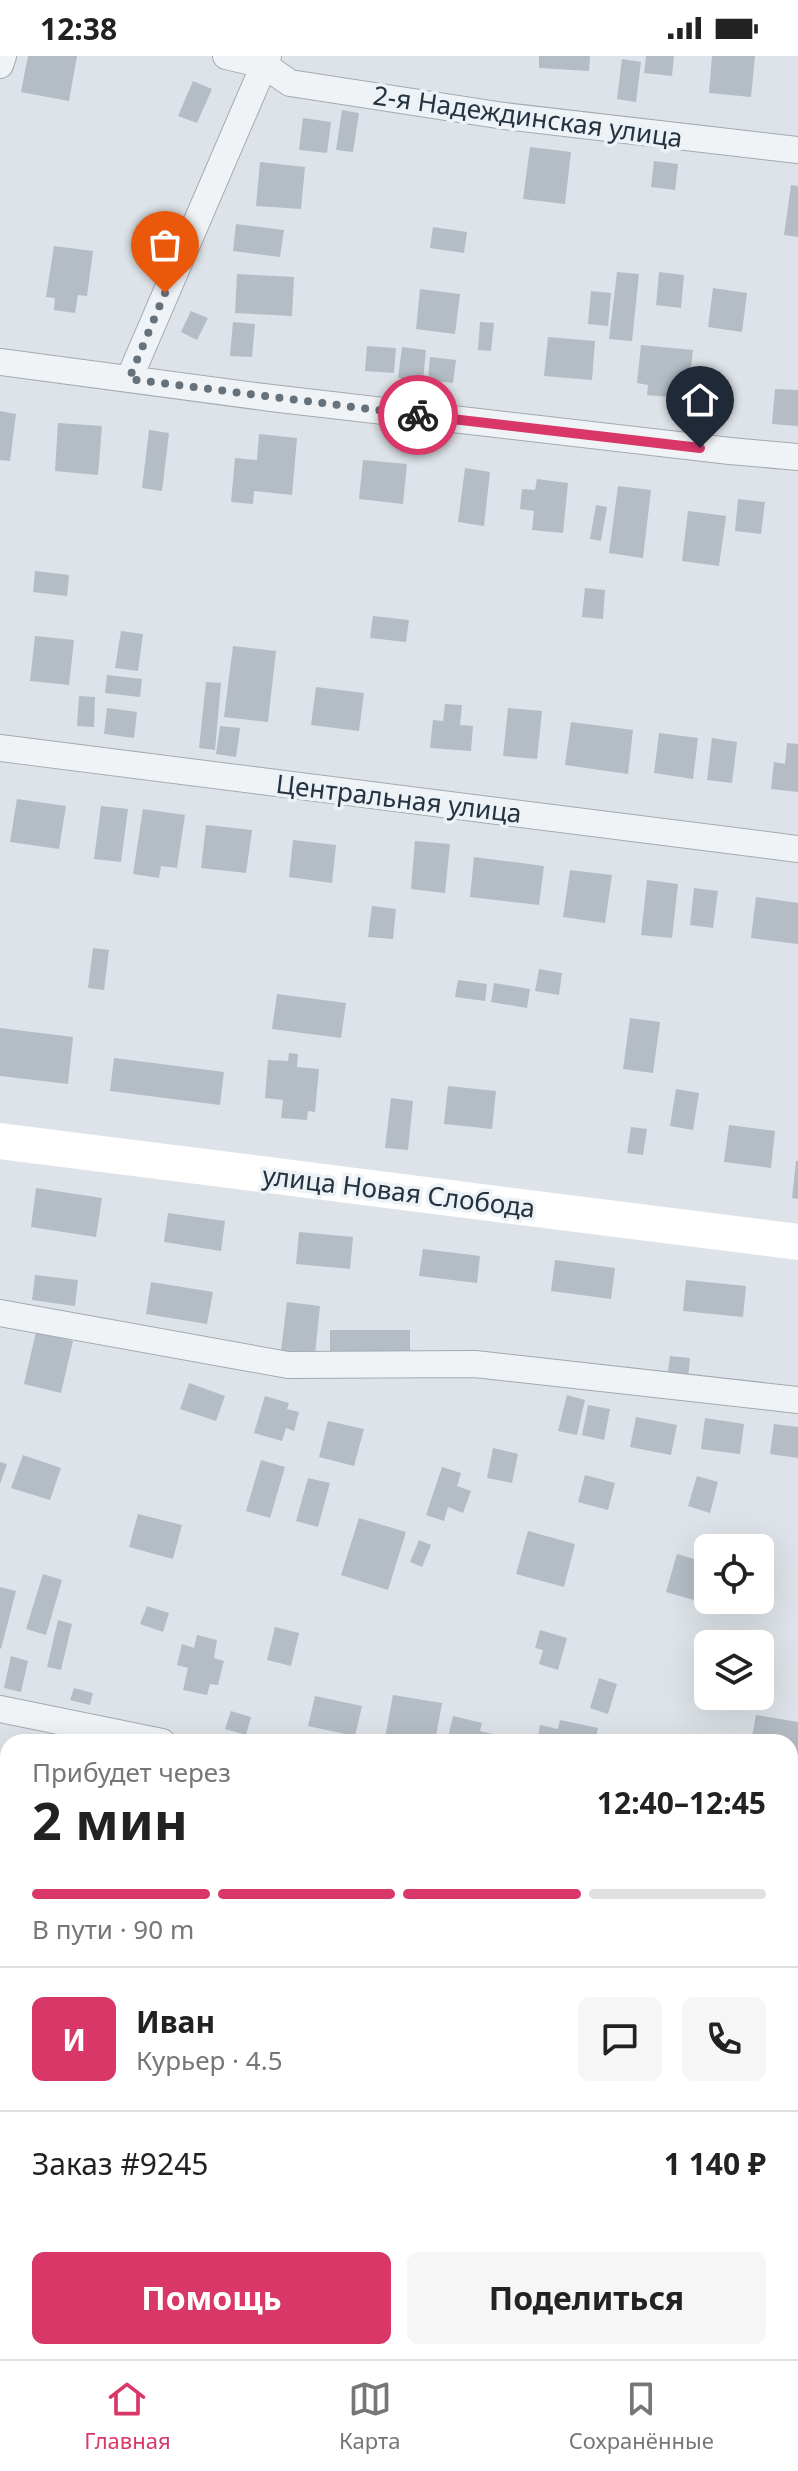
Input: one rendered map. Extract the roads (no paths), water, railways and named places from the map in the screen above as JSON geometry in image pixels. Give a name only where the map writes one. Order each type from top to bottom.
[{"type":"street","points":[[0,65],[3,56]]},
{"type":"street","name":"2-я Надеждинская улица","points":[[226,56],[266,61],[290,83],[504,116],[798,150]]},
{"type":"street","points":[[129,379],[266,61]]},
{"type":"street","points":[[0,362],[619,439],[798,457]]},
{"type":"street","name":"Центральная улица","points":[[0,748],[798,849]]},
{"type":"street","name":"улица Новая Слобода","points":[[0,1141],[798,1242]]},
{"type":"street","points":[[0,1313],[288,1365],[475,1364],[798,1400]]},
{"type":"street","points":[[0,1709],[123,1734]]}]
